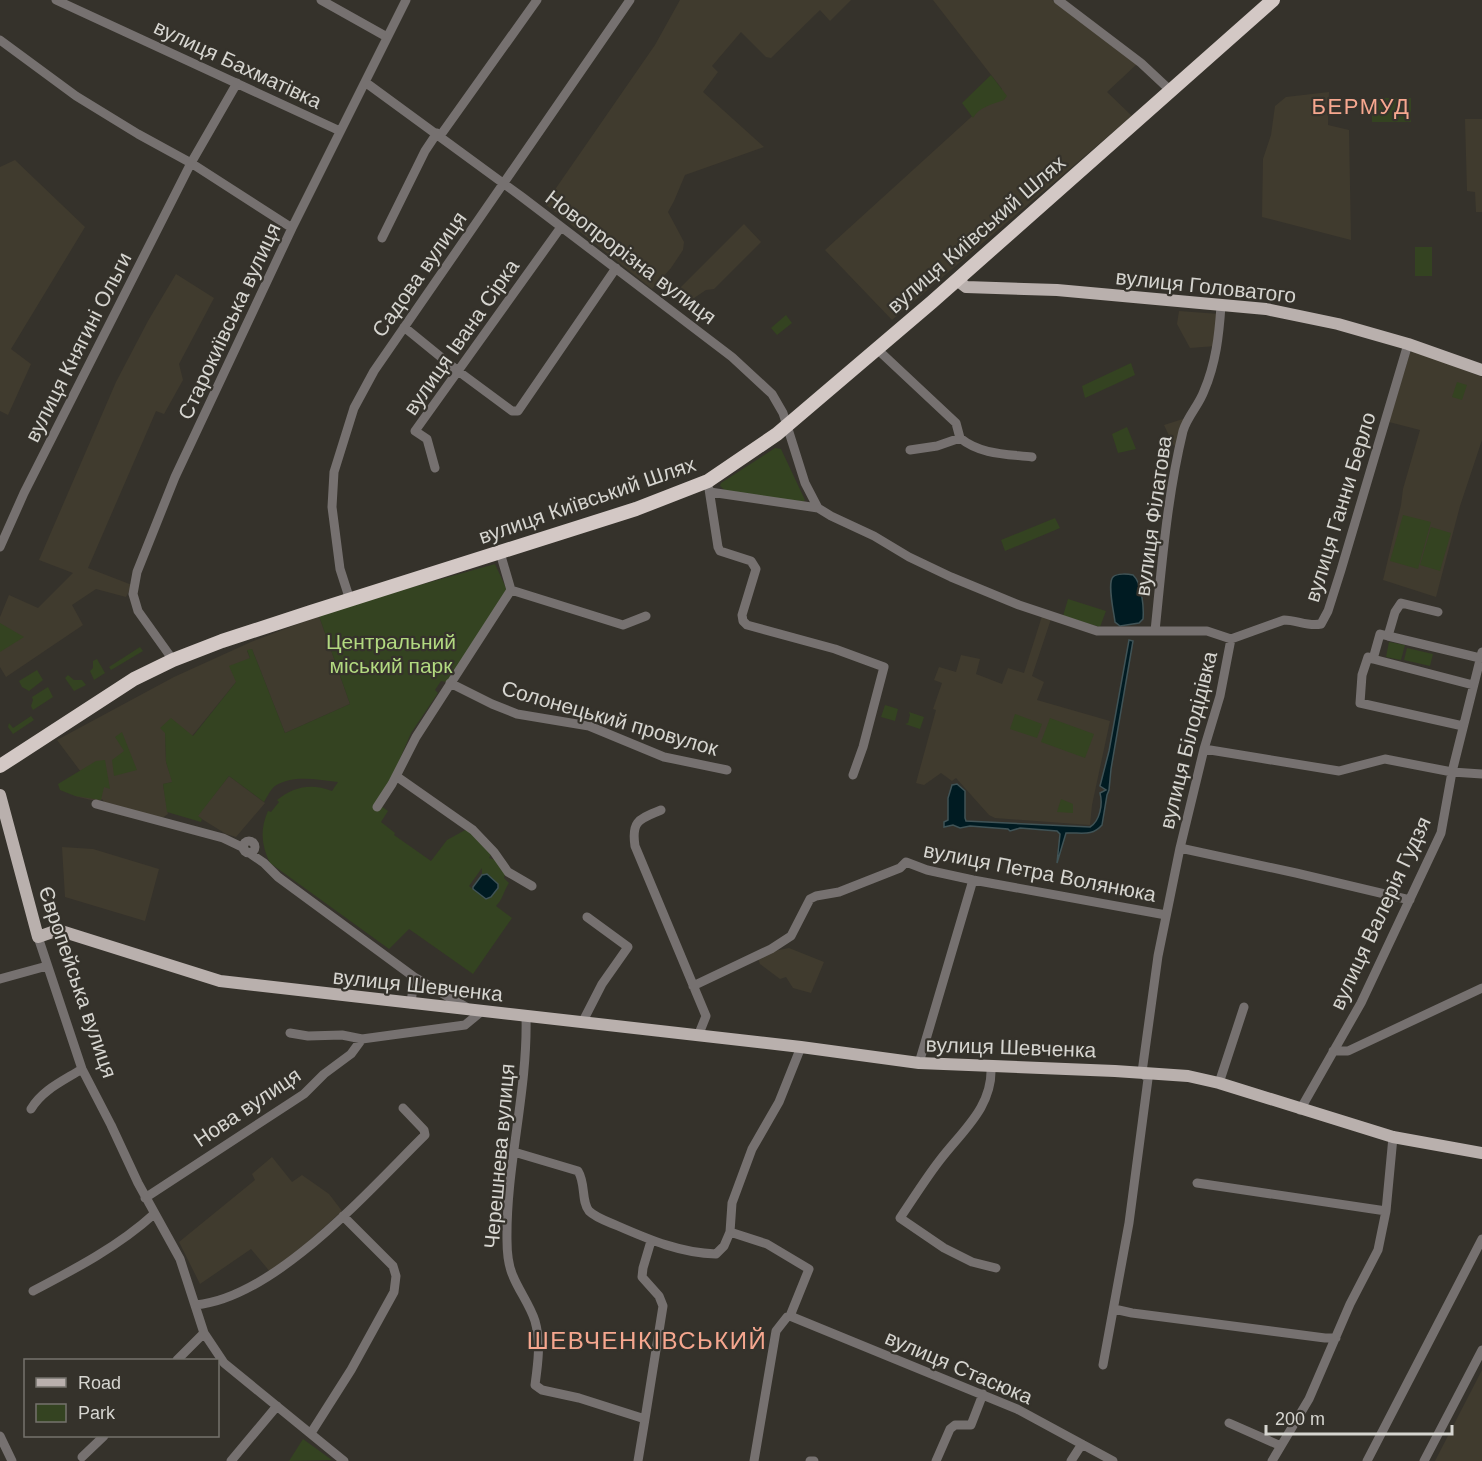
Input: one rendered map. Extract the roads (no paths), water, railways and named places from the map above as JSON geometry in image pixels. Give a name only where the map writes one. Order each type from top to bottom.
[{"type":"highway","name":"вулиця Київський Шлях","points":[[0,766],[109,694],[173,660],[222,641],[709,487],[787,426],[957,280],[1273,0]]},
{"type":"main road","name":"вулиця Головатого","points":[[957,280],[966,287],[1057,290],[1271,310],[1338,324],[1408,344],[1482,370]]},
{"type":"main road","name":"Європейська вулиця","points":[[0,795],[38,936]]},
{"type":"main road","name":"вулиця Шевченка","points":[[38,936],[58,930],[220,981],[801,1047],[919,1063],[1188,1076],[1219,1083],[1393,1137],[1482,1154]]},
{"type":"street","name":"вулиця Бахматівка","points":[[56,0],[340,131]]},
{"type":"street","points":[[321,0],[387,37]]},
{"type":"street","name":"Старокиївська вулиця","points":[[173,660],[138,611],[133,594],[137,572],[176,477],[292,228],[406,0]]},
{"type":"street","points":[[382,238],[425,151],[537,0]]},
{"type":"street","name":"Садова вулиця","points":[[350,600],[340,569],[333,517],[334,472],[354,408],[374,371],[630,0]]},
{"type":"street","points":[[1058,0],[1112,40],[1171,91]]},
{"type":"street","points":[[0,40],[76,96],[191,163],[292,228]]},
{"type":"street","name":"Новопрорізна вулиця","points":[[365,82],[616,268],[732,357],[772,394],[783,413],[805,483],[818,508]]},
{"type":"street","name":"вулиця Княгині Ольги","points":[[0,547],[24,493],[191,163],[237,83]]},
{"type":"street","name":"вулиця Івана Сірка","points":[[435,468],[427,439],[416,431],[561,226]]},
{"type":"street","points":[[404,327],[512,411],[518,411],[616,268]]},
{"type":"street","name":"вулиця Філатова","points":[[1155,631],[1173,475],[1184,427],[1204,391],[1213,362],[1218,343],[1221,306]]},
{"type":"street","name":"вулиця Ганни Берло","points":[[1231,639],[1284,620],[1313,626],[1321,624],[1328,611],[1341,570],[1408,344]]},
{"type":"street","points":[[877,349],[956,423],[960,438],[969,446],[981,451],[1032,457]]},
{"type":"street","points":[[910,450],[937,446],[960,438]]},
{"type":"street","points":[[709,487],[720,551],[751,561],[756,569],[742,615],[743,621],[747,625],[835,649],[884,668],[863,747],[853,775]]},
{"type":"street","name":"вулиця Білодідівка","points":[[709,487],[818,508],[874,536],[909,557],[1019,605],[1097,631],[1208,631],[1231,639],[1220,696],[1204,749],[1180,848],[1158,956],[1142,1072],[1148,1079],[1129,1223],[1103,1365]]},
{"type":"street","points":[[376,807],[396,776],[416,737],[511,590],[501,556],[502,552]]},
{"type":"street","points":[[511,590],[623,625],[646,616]]},
{"type":"street","points":[[1388,636],[1395,612],[1401,603],[1438,612]]},
{"type":"street","points":[[1373,659],[1380,634],[1481,655]]},
{"type":"street","name":"вулиця Валерія Гудзя","points":[[1300,1110],[1361,1004],[1441,832],[1452,772],[1481,655]]},
{"type":"street","points":[[1463,726],[1360,703],[1362,675],[1368,657],[1473,685]]},
{"type":"street","name":"Солонецький провулок","points":[[450,683],[517,714],[589,726],[664,757],[728,770]]},
{"type":"street","points":[[1204,749],[1339,771],[1384,759],[1452,772],[1482,774]]},
{"type":"street","points":[[396,776],[472,830],[494,852],[508,872],[532,886]]},
{"type":"street","points":[[96,804],[248,847],[278,878],[414,977],[476,1010],[465,1025],[362,1039],[342,1035],[308,1036],[290,1033]]},
{"type":"street","points":[[661,810],[639,820],[634,827],[633,835],[635,846],[706,1016],[698,1036]]},
{"type":"street","points":[[1180,848],[1410,900]]},
{"type":"street","name":"вулиця Петра Волянюка","points":[[693,986],[771,949],[791,936],[810,899],[839,892],[900,868],[906,862],[927,870],[973,880],[1166,915]]},
{"type":"street","points":[[919,1063],[973,880]]},
{"type":"street","points":[[582,1023],[602,984],[628,947],[587,917]]},
{"type":"street","name":"Європейська вулиця","points":[[38,936],[82,1069],[145,1198],[180,1259],[204,1333],[224,1363],[344,1461]]},
{"type":"street","points":[[0,979],[47,966]]},
{"type":"street","points":[[411,1004],[414,977]]},
{"type":"street","points":[[1333,1051],[1348,1051],[1482,988]]},
{"type":"street","points":[[1219,1083],[1244,1007]]},
{"type":"street","name":"Черешнева вулиця","points":[[526,1016],[527,1044],[514,1152],[507,1238],[512,1274],[535,1319],[538,1334],[539,1356],[535,1385],[542,1390],[579,1398],[645,1419]]},
{"type":"street","name":"Нова вулиця","points":[[145,1198],[304,1094],[324,1074],[351,1054],[362,1039]]},
{"type":"street","points":[[514,1152],[578,1171],[584,1180],[585,1201],[589,1211],[601,1218],[651,1241],[688,1251],[716,1254],[724,1246],[730,1232],[732,1203],[752,1149],[779,1102],[801,1047]]},
{"type":"street","points":[[991,1067],[987,1092],[974,1120],[940,1159],[900,1218],[936,1244],[972,1262],[993,1267]]},
{"type":"street","points":[[31,1109],[37,1098],[47,1090],[82,1069]]},
{"type":"street","points":[[196,1305],[212,1304],[247,1290],[284,1268],[343,1216],[425,1135],[424,1130],[402,1108]]},
{"type":"street","points":[[1272,1461],[1309,1399],[1350,1304],[1378,1250],[1386,1211],[1393,1137]]},
{"type":"street","points":[[1197,1183],[1386,1211]]},
{"type":"street","points":[[33,1291],[117,1242],[154,1214]]},
{"type":"street","points":[[311,1433],[351,1370],[394,1292],[396,1276],[393,1266],[343,1216]]},
{"type":"street","points":[[730,1232],[767,1244],[809,1269],[789,1317],[776,1331],[754,1461]]},
{"type":"street","points":[[1367,1461],[1482,1239]]},
{"type":"street","points":[[638,1461],[663,1306],[659,1296],[642,1277],[651,1241]]},
{"type":"street","points":[[1114,1309],[1143,1315],[1336,1338]]},
{"type":"street","name":"вулиця Стасюка","points":[[789,1317],[1017,1409],[1113,1461]]},
{"type":"street","points":[[178,1359],[204,1333]]},
{"type":"street","points":[[1424,1461],[1482,1350]]},
{"type":"street","points":[[936,1461],[950,1430],[955,1425],[971,1425],[983,1394]]},
{"type":"street","points":[[231,1461],[277,1406]]},
{"type":"street","points":[[1229,1424],[1281,1446]]},
{"type":"street","points":[[0,1436],[12,1461]]},
{"type":"street","points":[[82,1457],[103,1437]]},
{"type":"street","points":[[1071,1461],[1082,1444]]},
{"type":"water","points":[[1117,575],[1133,575],[1143,602],[1143,619],[1139,623],[1120,626],[1115,622],[1111,580]]},
{"type":"water","points":[[1129,640],[1133,641],[1102,825],[1090,833],[1066,833],[1057,863],[1060,834],[1057,831],[1020,828],[1010,831],[970,826],[960,828],[953,825],[944,827],[944,822],[948,820],[948,798],[952,785],[957,784],[965,791],[966,821],[1090,827],[1096,821],[1100,812],[1100,793],[1106,790],[1100,786],[1109,751]]},
{"type":"water","points":[[487,874],[498,884],[498,888],[491,897],[486,899],[473,887],[482,875]]},
{"type":"district","name":"БЕРМУД","points":[[1361,106]]},
{"type":"district","name":"ШЕВЧЕНКІВСЬКИЙ","points":[[647,1340]]},
{"type":"park label","name":"Центральний міський парк","points":[[391,653]]}]
